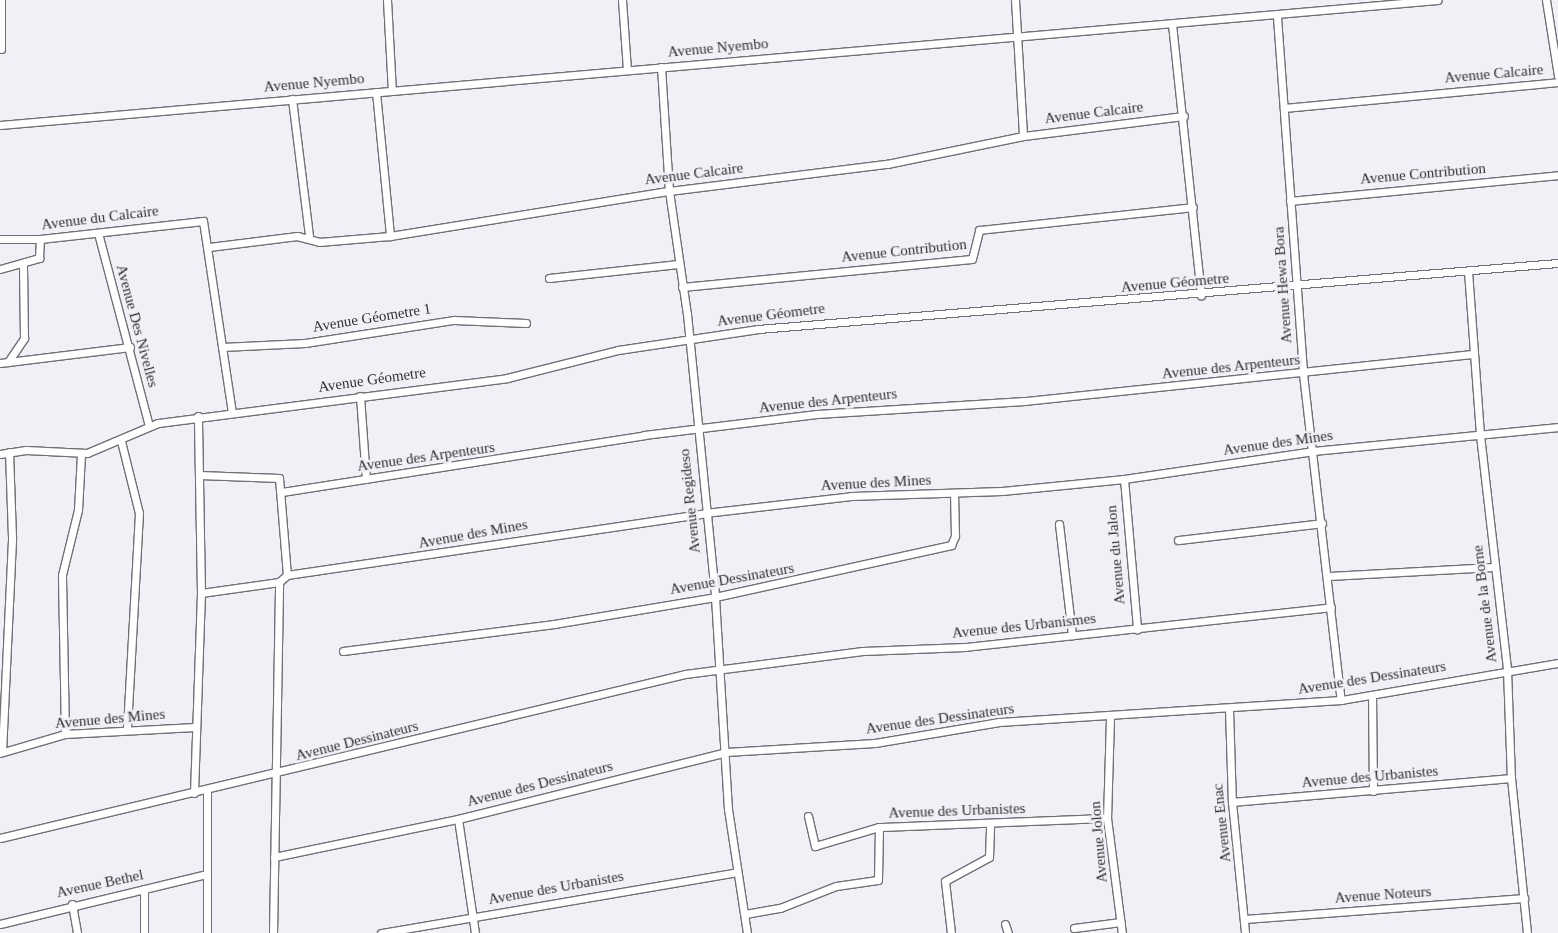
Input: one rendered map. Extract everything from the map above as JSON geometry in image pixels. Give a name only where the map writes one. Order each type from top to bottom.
[{"type":"street","points":[[1,0],[1,49]]},
{"type":"street","points":[[387,0],[392,91]]},
{"type":"street","points":[[622,0],[627,70]]},
{"type":"street","points":[[1015,0],[1019,35],[1023,136]]},
{"type":"street","name":"Avenue Nyembo","points":[[0,125],[1019,35],[1277,17],[1438,0]]},
{"type":"street","points":[[1546,0],[1558,76]]},
{"type":"street","name":"Avenue Hewa Bora","points":[[1277,17],[1303,374],[1314,451],[1341,700]]},
{"type":"street","points":[[1172,24],[1184,116],[1201,295]]},
{"type":"street","name":"Avenue Regideso","points":[[661,67],[668,191],[690,340],[696,428],[715,597],[737,872],[747,933]]},
{"type":"street","name":"Avenue Calcaire","points":[[1284,108],[1558,82]]},
{"type":"street","points":[[376,92],[390,236]]},
{"type":"street","points":[[292,98],[308,236]]},
{"type":"street","name":"Avenue Calcaire","points":[[209,248],[308,236],[325,242],[390,236],[668,191],[887,164],[1023,136],[1184,116]]},
{"type":"street","name":"Avenue Contribution","points":[[1290,201],[1558,175]]},
{"type":"street","name":"Avenue Contribution","points":[[682,287],[972,259],[979,230],[1193,207]]},
{"type":"street","name":"Avenue du Calcaire","points":[[0,239],[40,239],[203,221],[209,248]]},
{"type":"street","name":"Avenue Des Nivelles","points":[[98,233],[130,347],[149,426]]},
{"type":"street","points":[[0,269],[39,258],[40,239]]},
{"type":"street","points":[[209,248],[232,413]]},
{"type":"street","name":"Avenue Géometre","points":[[0,454],[9,452],[81,454],[121,441],[149,426],[198,416],[524,375],[606,352],[814,322],[1298,288],[1558,263]]},
{"type":"street","points":[[8,362],[24,338],[23,264]]},
{"type":"street","points":[[549,278],[678,264]]},
{"type":"street","name":"Avenue de la Borne","points":[[1468,271],[1480,435],[1507,670],[1511,778],[1527,933]]},
{"type":"street","name":"Avenue Géometre 1","points":[[222,347],[305,343],[454,320],[526,323]]},
{"type":"street","points":[[0,363],[130,347]]},
{"type":"street","name":"Avenue des Arpenteurs","points":[[282,492],[696,428],[844,411],[1025,401],[1303,374],[1474,354]]},
{"type":"street","points":[[360,396],[366,479]]},
{"type":"street","points":[[194,792],[201,593],[198,416]]},
{"type":"street","name":"Avenue des Mines","points":[[201,593],[279,582],[288,575],[705,513],[851,496],[954,493],[1124,479],[1314,451],[1558,427]]},
{"type":"street","points":[[121,441],[140,513],[127,728]]},
{"type":"street","points":[[1,752],[12,528],[9,452]]},
{"type":"street","points":[[65,734],[62,575],[78,510],[81,454]]},
{"type":"street","points":[[199,475],[274,475],[282,492],[288,575]]},
{"type":"street","name":"Avenue du Jalon","points":[[1124,479],[1137,629]]},
{"type":"street","name":"Avenue Dessinateurs","points":[[343,651],[554,624],[715,597],[952,545],[955,540],[954,493]]},
{"type":"street","points":[[1178,540],[1322,523]]},
{"type":"street","points":[[1059,524],[1072,635]]},
{"type":"street","points":[[1328,576],[1494,567]]},
{"type":"street","points":[[273,933],[279,582]]},
{"type":"street","name":"Avenue des Urbanismes","points":[[720,669],[863,652],[1137,629],[1331,607]]},
{"type":"street","name":"Avenue des Dessinateurs","points":[[274,857],[458,819],[726,752],[876,743],[999,722],[1110,718],[1341,700],[1507,670],[1558,664]]},
{"type":"street","name":"Avenue Dessinateurs","points":[[0,838],[194,792],[275,775],[720,669]]},
{"type":"street","points":[[1372,695],[1373,792]]},
{"type":"street","name":"Avenue Enac","points":[[1229,709],[1232,802],[1245,933]]},
{"type":"street","name":"Avenue Jolon","points":[[1110,718],[1107,818],[1122,933]]},
{"type":"street","name":"Avenue des Mines","points":[[1,752],[65,734],[127,728],[195,727]]},
{"type":"street","name":"Avenue des Urbanistes","points":[[1232,802],[1373,792],[1511,778]]},
{"type":"street","points":[[207,790],[207,933]]},
{"type":"street","points":[[808,816],[815,846],[879,827]]},
{"type":"street","name":"Avenue des Urbanistes","points":[[745,914],[780,908],[836,886],[878,880],[879,827],[1107,818]]},
{"type":"street","points":[[458,819],[474,933]]},
{"type":"street","points":[[951,933],[944,881],[989,857],[990,823]]},
{"type":"street","name":"Avenue des Urbanistes","points":[[381,933],[737,872]]},
{"type":"street","name":"Avenue Bethel","points":[[0,924],[72,904],[207,874]]},
{"type":"street","points":[[144,889],[144,933]]},
{"type":"street","name":"Avenue Noteurs","points":[[1245,919],[1524,898]]},
{"type":"street","points":[[72,904],[77,933]]},
{"type":"street","points":[[1074,928],[1121,922]]},
{"type":"street","points":[[1006,924],[1008,933]]}]
